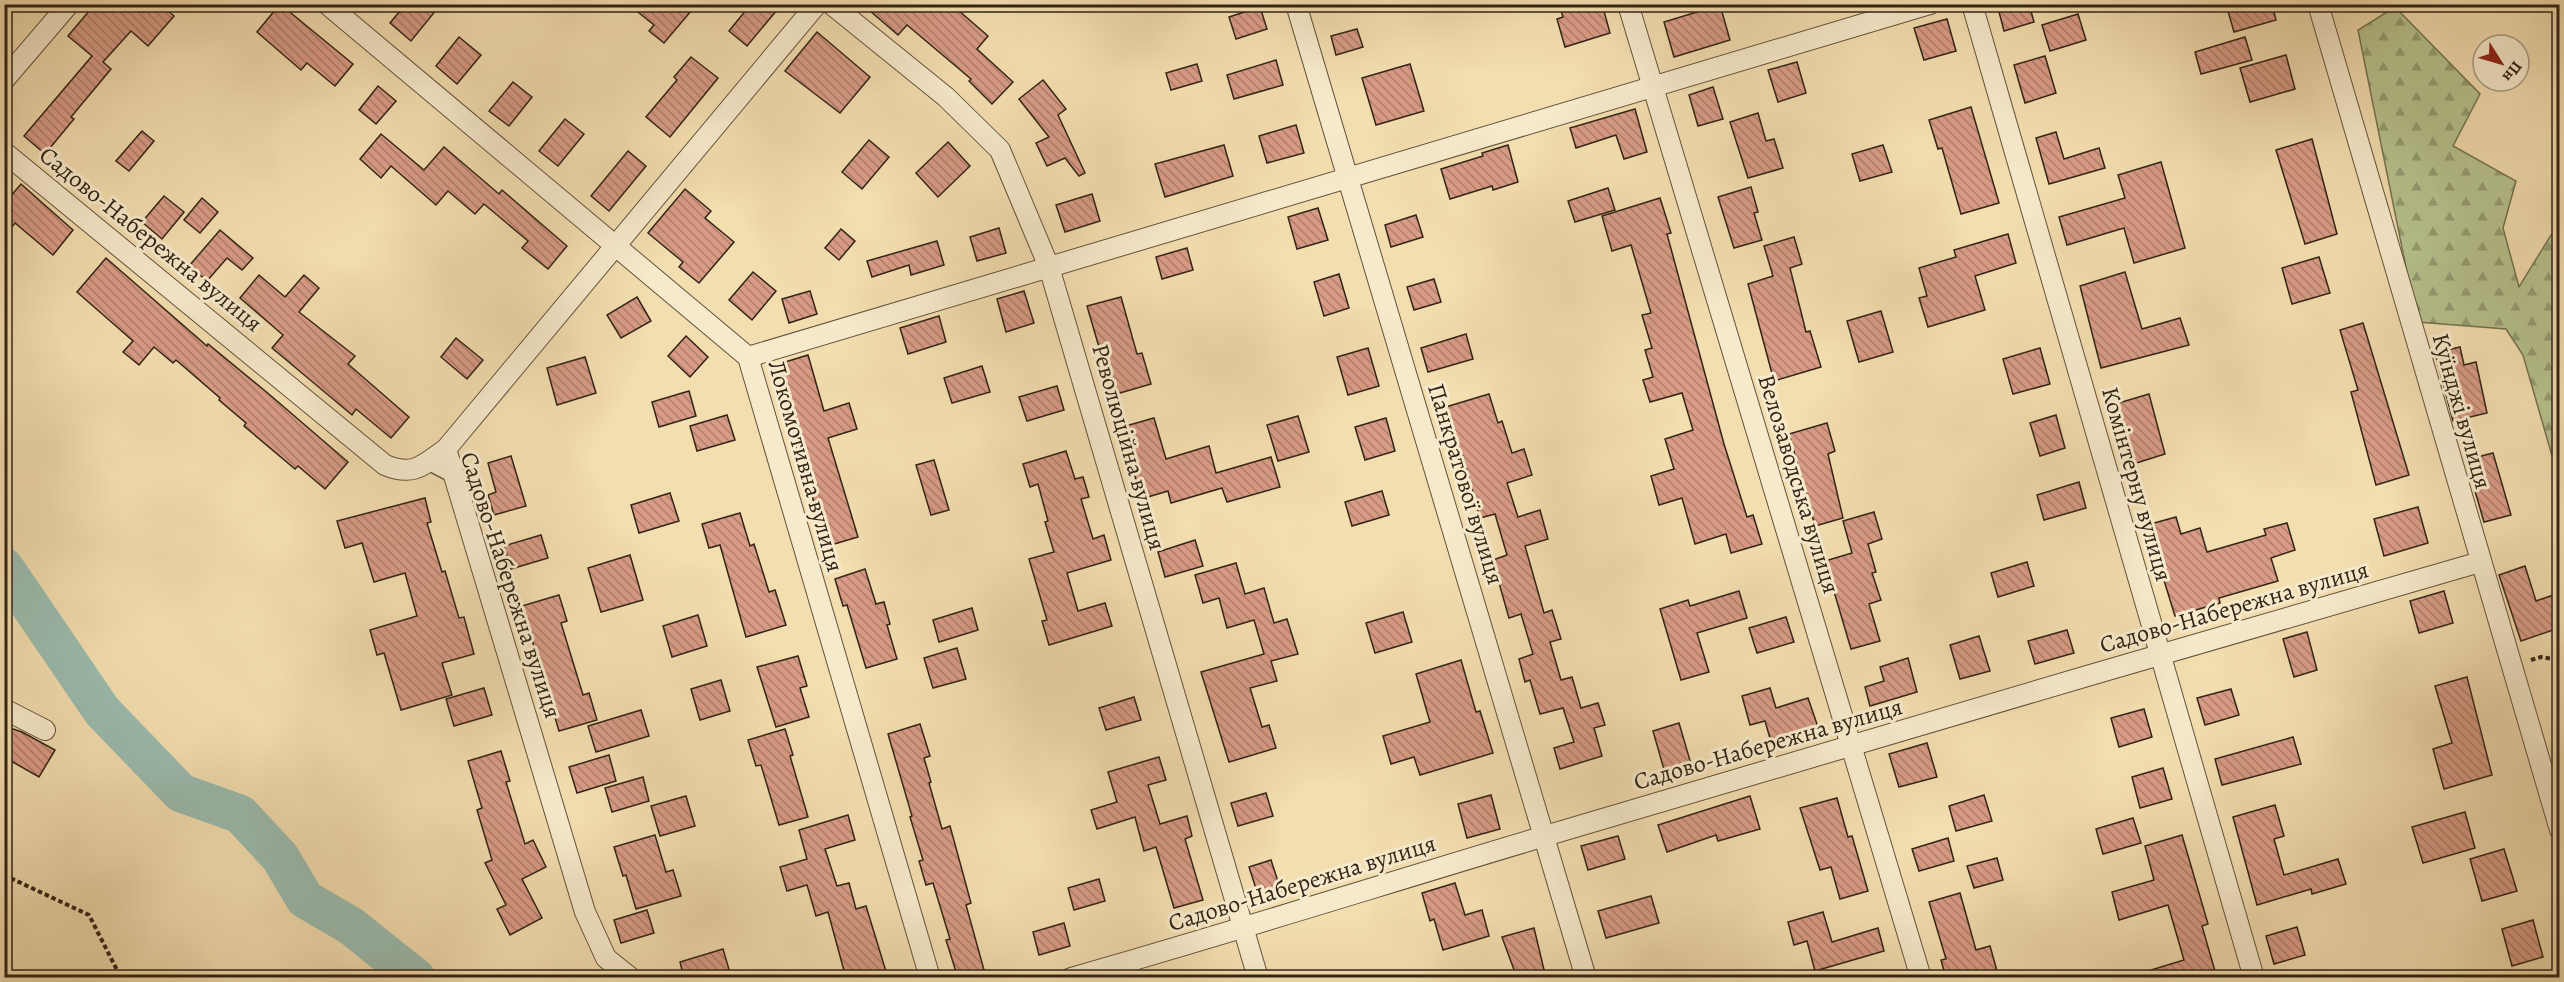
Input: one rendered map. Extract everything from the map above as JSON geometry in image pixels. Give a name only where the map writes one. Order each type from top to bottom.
[{"type":"street","points":[[4,80],[69,4]]},
{"type":"street","name":"Локомотивна вулиця","points":[[327,4],[748,357],[930,978]]},
{"type":"street","points":[[446,449],[817,4]]},
{"type":"street","name":"Революційна вулиця","points":[[831,4],[946,97],[1000,150],[1049,267],[1258,978]]},
{"type":"street","name":"Панкратової вулиця","points":[[1296,4],[1586,978]]},
{"type":"street","name":"Велозаводська вулиця","points":[[1628,4],[1921,978]]},
{"type":"street","points":[[748,357],[1930,4]]},
{"type":"street","name":"Комінтерну вулиця","points":[[1972,4],[2254,978]]},
{"type":"street","name":"Куїнджі вулиця","points":[[2318,4],[2559,830]]},
{"type":"street","name":"Садово-Набережна вулиця","points":[[4,152],[385,465],[401,472],[415,470],[446,449],[585,912],[606,958],[632,978]]},
{"type":"street","name":"Садово-Набережна вулиця","points":[[1071,978],[1244,929],[1544,837],[2160,654],[2480,562]]},
{"type":"street","points":[[4,709],[45,730]]},
{"type":"lane","points":[[425,463],[455,478]]},
{"type":"path","points":[[2510,667],[2541,657],[2559,660]]},
{"type":"path","points":[[4,875],[89,915],[118,972],[124,978]]},
{"type":"green space","points":[[2395,7],[2471,85],[2471,93],[2480,94],[2453,146],[2516,181],[2503,228],[2519,287],[2551,235],[2559,231],[2559,480],[2523,355],[2506,329],[2417,322],[2358,30]]},
{"type":"building","points":[[95,4],[135,4],[143,12],[149,4],[160,4],[174,16],[148,46],[131,31],[103,62],[111,69],[71,117],[74,119],[45,154],[24,136],[92,56],[68,36]]},
{"type":"building","points":[[280,4],[353,64],[335,86],[307,63],[301,70],[257,32]]},
{"type":"building","points":[[406,4],[441,4],[411,41],[390,23]]},
{"type":"building","points":[[628,4],[697,4],[664,43],[649,31],[654,25]]},
{"type":"building","points":[[751,4],[782,4],[747,46],[729,31]]},
{"type":"building","points":[[862,4],[951,4],[988,36],[977,49],[1013,82],[992,104],[969,81],[971,79],[907,25],[898,35]]},
{"type":"building","points":[[1559,4],[1602,4],[1610,33],[1565,47],[1557,19],[1563,17]]},
{"type":"building","points":[[1997,4],[2029,4],[2034,22],[2004,31]]},
{"type":"building","points":[[2226,4],[2272,4],[2276,20],[2234,32]]},
{"type":"building","points":[[1720,5],[1730,40],[1674,57],[1664,22]]},
{"type":"building","points":[[1260,7],[1267,29],[1236,39],[1229,17]]},
{"type":"building","points":[[2078,14],[2086,40],[2050,51],[2042,25]]},
{"type":"building","points":[[1947,19],[1956,51],[1924,60],[1914,28]]},
{"type":"building","points":[[1357,29],[1363,47],[1336,55],[1331,36]]},
{"type":"building","points":[[817,32],[870,77],[840,113],[785,71]]},
{"type":"building","points":[[459,37],[481,55],[457,84],[436,66]]},
{"type":"building","points":[[2245,37],[2252,60],[2201,74],[2195,52]]},
{"type":"building","points":[[2286,55],[2295,89],[2250,102],[2240,68]]},
{"type":"building","points":[[2045,56],[2056,93],[2025,103],[2014,65]]},
{"type":"building","points":[[691,57],[718,78],[670,137],[646,117],[677,80],[674,77]]},
{"type":"building","points":[[1276,60],[1283,85],[1234,99],[1227,75]]},
{"type":"building","points":[[1797,62],[1806,93],[1778,102],[1768,70]]},
{"type":"building","points":[[1197,64],[1202,81],[1171,90],[1166,73]]},
{"type":"building","points":[[1410,64],[1424,111],[1376,125],[1362,78]]},
{"type":"building","points":[[1043,80],[1066,109],[1058,115],[1085,173],[1079,176],[1065,158],[1047,166],[1036,143],[1049,137],[1019,99]]},
{"type":"building","points":[[513,82],[532,97],[509,126],[489,111]]},
{"type":"building","points":[[378,86],[396,101],[376,124],[359,110]]},
{"type":"building","points":[[1713,87],[1723,119],[1698,126],[1689,95]]},
{"type":"building","points":[[1971,107],[1999,203],[1961,214],[1942,148],[1938,149],[1929,120]]},
{"type":"building","points":[[1635,109],[1647,152],[1624,159],[1616,135],[1576,148],[1570,128]]},
{"type":"building","points":[[1758,113],[1766,141],[1774,139],[1783,168],[1748,178],[1730,122]]},
{"type":"building","points":[[565,119],[584,134],[558,166],[539,151]]},
{"type":"building","points":[[1296,125],[1304,153],[1267,163],[1259,136]]},
{"type":"building","points":[[142,131],[154,141],[129,171],[116,161]]},
{"type":"building","points":[[2056,132],[2064,159],[2099,148],[2105,168],[2049,184],[2036,138]]},
{"type":"building","points":[[381,134],[424,170],[444,147],[499,194],[502,190],[567,246],[548,269],[522,248],[528,241],[484,204],[475,214],[448,191],[436,205],[391,166],[381,178],[360,159]]},
{"type":"building","points":[[2312,139],[2337,234],[2305,244],[2276,150]]},
{"type":"building","points":[[869,140],[889,157],[862,189],[842,172]]},
{"type":"building","points":[[948,142],[970,166],[938,197],[916,173]]},
{"type":"building","points":[[1224,145],[1233,176],[1165,197],[1155,164]]},
{"type":"building","points":[[1508,145],[1518,182],[1493,190],[1492,186],[1450,199],[1441,169],[1483,156],[1482,153]]},
{"type":"building","points":[[1883,145],[1892,172],[1860,181],[1852,154]]},
{"type":"building","points":[[628,151],[646,166],[609,211],[591,196]]},
{"type":"building","points":[[2161,162],[2185,248],[2134,263],[2124,228],[2067,245],[2059,217],[2125,198],[2118,175]]},
{"type":"building","points":[[21,184],[73,230],[53,255],[15,223],[4,236],[4,204]]},
{"type":"building","points":[[1751,187],[1758,212],[1754,213],[1762,240],[1734,248],[1718,197]]},
{"type":"building","points":[[1608,188],[1615,210],[1575,222],[1568,201]]},
{"type":"building","points":[[685,189],[711,211],[705,218],[734,242],[699,283],[679,267],[683,262],[648,233]]},
{"type":"building","points":[[1092,194],[1100,221],[1065,232],[1056,205]]},
{"type":"building","points":[[164,196],[184,212],[162,239],[142,222]]},
{"type":"building","points":[[202,198],[218,212],[200,233],[184,220]]},
{"type":"building","points":[[1660,198],[1671,233],[1667,234],[1724,444],[1747,517],[1753,515],[1762,544],[1731,553],[1726,534],[1695,544],[1682,498],[1659,505],[1651,476],[1674,469],[1665,439],[1693,430],[1682,393],[1650,402],[1643,380],[1653,377],[1645,350],[1652,348],[1642,315],[1651,313],[1631,245],[1612,251],[1602,216]]},
{"type":"building","points":[[1318,208],[1328,240],[1297,249],[1288,217]]},
{"type":"building","points":[[1416,215],[1423,237],[1391,247],[1385,225]]},
{"type":"building","points":[[999,228],[1006,253],[977,261],[970,237]]},
{"type":"building","points":[[841,229],[855,241],[839,260],[825,248]]},
{"type":"building","points":[[220,230],[253,258],[242,270],[227,258],[207,281],[189,266]]},
{"type":"building","points":[[2008,234],[2016,263],[1975,276],[1985,310],[1928,327],[1919,298],[1927,296],[1919,268],[1956,257],[1954,250]]},
{"type":"building","points":[[1794,237],[1802,264],[1790,268],[1806,332],[1810,331],[1821,367],[1774,381],[1748,284],[1773,276],[1764,246]]},
{"type":"building","points":[[937,241],[944,265],[911,275],[909,265],[872,277],[867,261]]},
{"type":"building","points":[[1187,248],[1193,270],[1162,279],[1156,257]]},
{"type":"building","points":[[2319,257],[2330,293],[2292,304],[2282,268]]},
{"type":"building","points":[[106,258],[207,346],[208,344],[348,462],[325,489],[298,466],[295,469],[244,426],[246,423],[176,360],[173,363],[154,347],[139,365],[123,352],[133,341],[77,292]]},
{"type":"building","points":[[753,272],[776,291],[752,320],[729,300]]},
{"type":"building","points":[[2125,272],[2142,329],[2180,318],[2189,345],[2101,368],[2080,286]]},
{"type":"building","points":[[1339,274],[1349,308],[1324,316],[1314,282]]},
{"type":"building","points":[[259,275],[285,297],[304,275],[319,288],[299,312],[355,356],[348,364],[409,417],[391,438],[356,409],[352,415],[272,348],[283,335],[240,298]]},
{"type":"building","points":[[1434,279],[1441,302],[1414,310],[1407,287]]},
{"type":"building","points":[[810,291],[817,314],[789,323],[782,299]]},
{"type":"building","points":[[1024,291],[1034,323],[1006,332],[997,299]]},
{"type":"building","points":[[637,297],[651,321],[621,338],[607,315]]},
{"type":"building","points":[[1121,297],[1137,354],[1142,353],[1151,384],[1113,395],[1087,306]]},
{"type":"building","points":[[1881,311],[1893,352],[1859,362],[1847,321]]},
{"type":"building","points":[[939,316],[946,342],[908,354],[900,328]]},
{"type":"building","points":[[2363,323],[2409,475],[2376,485],[2351,392],[2358,390],[2340,330]]},
{"type":"building","points":[[1466,334],[1473,359],[1428,372],[1421,348]]},
{"type":"building","points":[[686,336],[708,357],[690,377],[668,356]]},
{"type":"building","points":[[456,338],[483,360],[467,379],[441,357]]},
{"type":"building","points":[[2460,347],[2464,365],[2476,362],[2487,413],[2453,421],[2435,353]]},
{"type":"building","points":[[1368,348],[1379,386],[1348,395],[1337,357]]},
{"type":"building","points":[[2040,348],[2050,384],[2013,394],[2003,359]]},
{"type":"building","points":[[808,355],[824,411],[849,403],[857,429],[828,438],[858,537],[824,547],[816,520],[819,519],[772,366]]},
{"type":"building","points":[[585,357],[596,393],[557,405],[547,368]]},
{"type":"building","points":[[982,366],[990,392],[952,403],[944,378]]},
{"type":"building","points":[[1057,386],[1064,410],[1027,421],[1019,397]]},
{"type":"building","points":[[689,391],[696,416],[659,427],[652,402]]},
{"type":"building","points":[[1489,394],[1498,423],[1502,421],[1512,453],[1524,449],[1532,475],[1507,483],[1518,517],[1540,510],[1548,539],[1525,546],[1544,613],[1552,610],[1561,639],[1550,642],[1561,680],[1572,677],[1581,708],[1598,703],[1605,725],[1594,728],[1602,756],[1560,769],[1554,748],[1574,742],[1563,708],[1540,714],[1530,680],[1525,682],[1519,659],[1533,654],[1521,614],[1509,618],[1501,590],[1493,560],[1507,555],[1495,514],[1480,518],[1463,456],[1458,457],[1451,432],[1446,434],[1439,409]]},
{"type":"building","points":[[2149,394],[2165,454],[2130,465],[2112,405]]},
{"type":"building","points":[[727,415],[735,440],[697,451],[690,426]]},
{"type":"building","points":[[2056,415],[2065,448],[2040,456],[2030,423]]},
{"type":"building","points":[[1298,416],[1309,452],[1278,461],[1267,425]]},
{"type":"building","points":[[1154,418],[1166,459],[1209,446],[1216,473],[1271,457],[1280,487],[1227,502],[1222,488],[1171,503],[1168,491],[1141,499],[1122,427]]},
{"type":"building","points":[[1386,418],[1395,451],[1365,460],[1355,427]]},
{"type":"building","points":[[1827,423],[1835,451],[1828,454],[1843,518],[1815,526],[1789,434]]},
{"type":"building","points":[[1066,451],[1075,479],[1083,477],[1089,497],[1081,499],[1093,539],[1104,535],[1111,560],[1067,573],[1078,611],[1105,603],[1112,626],[1049,645],[1042,621],[1047,620],[1029,559],[1054,552],[1045,522],[1048,521],[1038,484],[1030,487],[1023,464]]},
{"type":"building","points":[[2493,453],[2511,515],[2484,522],[2466,460]]},
{"type":"building","points":[[511,456],[526,506],[494,515],[488,495],[496,492],[488,463]]},
{"type":"building","points":[[934,460],[949,510],[931,515],[916,465]]},
{"type":"building","points":[[2079,482],[2086,508],[2044,520],[2037,495]]},
{"type":"building","points":[[1382,491],[1389,515],[1352,526],[1345,502]]},
{"type":"building","points":[[670,493],[679,521],[639,533],[631,505]]},
{"type":"building","points":[[425,498],[431,522],[427,523],[442,572],[445,571],[459,618],[464,617],[474,654],[442,663],[452,695],[401,710],[384,653],[377,655],[370,630],[417,616],[405,573],[374,582],[362,543],[345,548],[337,521]]},
{"type":"building","points":[[2418,507],[2428,543],[2384,556],[2374,519]]},
{"type":"building","points":[[1874,512],[1882,539],[1868,544],[1876,572],[1872,573],[1881,600],[1869,604],[1880,641],[1851,649],[1825,561],[1852,553],[1843,521]]},
{"type":"building","points":[[740,513],[750,546],[754,544],[769,592],[775,590],[786,625],[746,637],[720,545],[709,548],[702,524]]},
{"type":"building","points":[[2176,517],[2181,534],[2200,528],[2207,552],[2266,535],[2264,529],[2287,523],[2295,550],[2271,558],[2278,581],[2219,598],[2220,603],[2175,616],[2147,525]]},
{"type":"building","points":[[541,535],[548,558],[511,569],[504,546]]},
{"type":"building","points":[[1195,540],[1203,566],[1165,577],[1158,552]]},
{"type":"building","points":[[630,555],[643,600],[601,612],[588,568]]},
{"type":"building","points":[[2027,562],[2034,586],[1998,597],[1991,573]]},
{"type":"building","points":[[1236,563],[1245,594],[1264,588],[1274,623],[1287,619],[1298,654],[1271,661],[1277,681],[1250,688],[1262,727],[1269,725],[1276,748],[1229,762],[1201,672],[1264,654],[1254,620],[1227,628],[1219,598],[1203,603],[1195,575]]},
{"type":"building","points":[[2525,566],[2536,601],[2559,593],[2559,628],[2521,641],[2499,575]]},
{"type":"building","points":[[865,569],[876,604],[884,602],[890,624],[887,625],[897,659],[866,668],[847,605],[843,606],[835,579]]},
{"type":"building","points":[[1739,591],[1747,618],[1697,633],[1709,672],[1681,680],[1660,609],[1688,600],[1690,606]]},
{"type":"building","points":[[2444,591],[2453,623],[2419,633],[2410,601]]},
{"type":"building","points":[[559,595],[567,621],[561,623],[583,695],[589,693],[597,720],[559,731],[522,606]]},
{"type":"building","points":[[972,608],[978,630],[939,642],[933,620]]},
{"type":"building","points":[[1403,612],[1412,642],[1375,653],[1366,623]]},
{"type":"building","points":[[698,615],[707,646],[672,657],[663,626]]},
{"type":"building","points":[[1786,617],[1794,642],[1757,653],[1749,628]]},
{"type":"building","points":[[2067,630],[2074,653],[2035,664],[2028,641]]},
{"type":"building","points":[[2307,632],[2317,670],[2294,677],[2283,639]]},
{"type":"building","points":[[1979,636],[1990,671],[1960,679],[1950,645]]},
{"type":"building","points":[[957,648],[966,679],[933,688],[924,658]]},
{"type":"building","points":[[798,656],[807,686],[800,688],[809,717],[776,727],[757,667]]},
{"type":"building","points":[[1908,658],[1917,692],[1870,706],[1865,687],[1884,681],[1880,667]]},
{"type":"building","points":[[1461,660],[1476,712],[1480,711],[1493,753],[1420,775],[1414,757],[1391,764],[1383,736],[1430,722],[1416,674]]},
{"type":"building","points":[[2467,677],[2492,775],[2444,789],[2433,749],[2452,743],[2435,686]]},
{"type":"building","points":[[721,680],[730,711],[700,720],[691,689]]},
{"type":"building","points":[[484,688],[492,715],[454,726],[446,699]]},
{"type":"building","points":[[1770,688],[1776,708],[1808,698],[1819,730],[1772,745],[1765,721],[1750,725],[1742,696]]},
{"type":"building","points":[[2231,689],[2239,715],[2205,725],[2197,698]]},
{"type":"building","points":[[1134,697],[1141,720],[1106,730],[1099,708]]},
{"type":"building","points":[[2144,709],[2152,737],[2119,747],[2111,718]]},
{"type":"building","points":[[641,710],[649,736],[596,752],[588,726]]},
{"type":"building","points":[[1679,723],[1691,764],[1665,773],[1653,731]]},
{"type":"building","points":[[920,724],[930,756],[924,758],[931,782],[929,783],[942,829],[950,826],[971,903],[966,905],[984,970],[958,978],[946,940],[950,939],[933,883],[926,885],[919,861],[923,860],[888,734]]},
{"type":"building","points":[[4,726],[22,732],[55,750],[39,777],[4,757]]},
{"type":"building","points":[[785,729],[793,755],[790,756],[808,817],[779,825],[761,765],[756,766],[748,740]]},
{"type":"building","points":[[2293,737],[2301,764],[2222,785],[2215,759]]},
{"type":"building","points":[[1927,743],[1937,777],[1899,787],[1889,754]]},
{"type":"building","points":[[501,751],[510,781],[506,782],[525,844],[533,840],[546,867],[522,879],[542,918],[510,935],[497,909],[506,905],[485,863],[492,860],[477,810],[482,808],[468,761]]},
{"type":"building","points":[[609,755],[616,781],[577,793],[569,767]]},
{"type":"building","points":[[1159,757],[1166,780],[1148,785],[1160,824],[1187,816],[1192,836],[1185,839],[1203,900],[1174,908],[1156,847],[1144,851],[1135,817],[1097,829],[1091,810],[1117,802],[1108,772]]},
{"type":"building","points":[[2163,768],[2172,799],[2140,808],[2132,777]]},
{"type":"building","points":[[643,777],[649,801],[612,812],[605,788]]},
{"type":"building","points":[[1266,793],[1273,816],[1238,826],[1231,803]]},
{"type":"building","points":[[1491,795],[1500,829],[1467,838],[1458,804]]},
{"type":"building","points":[[1984,795],[1992,821],[1956,831],[1949,806]]},
{"type":"building","points":[[686,796],[695,826],[660,836],[651,806]]},
{"type":"building","points":[[1750,796],[1760,829],[1718,841],[1716,835],[1667,852],[1658,825]]},
{"type":"building","points":[[1837,798],[1848,837],[1852,836],[1868,891],[1840,899],[1831,867],[1820,870],[1800,808]]},
{"type":"building","points":[[2275,805],[2284,836],[2274,839],[2284,875],[2338,859],[2346,884],[2312,894],[2311,889],[2257,905],[2233,817]]},
{"type":"building","points":[[2465,812],[2475,848],[2423,863],[2412,827]]},
{"type":"building","points":[[848,815],[855,840],[825,849],[837,886],[849,883],[856,909],[866,906],[888,978],[846,978],[828,912],[816,916],[807,885],[787,891],[780,867],[807,859],[799,830]]},
{"type":"building","points":[[2133,818],[2141,843],[2103,854],[2096,829]]},
{"type":"building","points":[[655,835],[666,872],[673,870],[681,896],[636,909],[626,875],[623,876],[614,847]]},
{"type":"building","points":[[2182,835],[2208,924],[2202,926],[2217,978],[2141,978],[2141,973],[2184,960],[2168,905],[2119,920],[2112,892],[2154,880],[2145,846]]},
{"type":"building","points":[[1618,836],[1625,859],[1588,870],[1581,846]]},
{"type":"building","points":[[1948,838],[1954,861],[1919,871],[1912,849]]},
{"type":"building","points":[[2504,849],[2517,891],[2482,901],[2470,859]]},
{"type":"building","points":[[1997,858],[2003,880],[1974,888],[1967,866]]},
{"type":"building","points":[[1271,860],[1282,894],[1260,901],[1249,867]]},
{"type":"building","points":[[1099,879],[1105,901],[1074,910],[1068,888]]},
{"type":"building","points":[[1455,883],[1465,915],[1482,910],[1489,936],[1443,950],[1434,919],[1430,921],[1422,893]]},
{"type":"building","points":[[1960,893],[1976,950],[1990,946],[1999,978],[1946,978],[1941,960],[1946,959],[1929,902]]},
{"type":"building","points":[[1651,896],[1659,923],[1606,938],[1598,911]]},
{"type":"building","points":[[647,910],[654,933],[621,943],[614,920]]},
{"type":"building","points":[[1823,912],[1832,942],[1878,928],[1884,951],[1815,971],[1807,941],[1794,945],[1788,922]]},
{"type":"building","points":[[2533,920],[2543,957],[2512,966],[2502,929]]},
{"type":"building","points":[[1064,923],[1070,946],[1039,955],[1033,932]]},
{"type":"building","points":[[2297,927],[2305,955],[2274,964],[2266,936]]},
{"type":"building","points":[[1534,928],[1546,978],[1517,978],[1502,937]]},
{"type":"building","points":[[723,949],[730,973],[717,978],[684,978],[680,962]]},
{"type":"waterway","points":[[4,567],[102,711],[181,793],[240,814],[280,857],[305,899],[351,926],[416,978]]},
{"type":"tram line","points":[[2557,4],[2560,11]]}]
